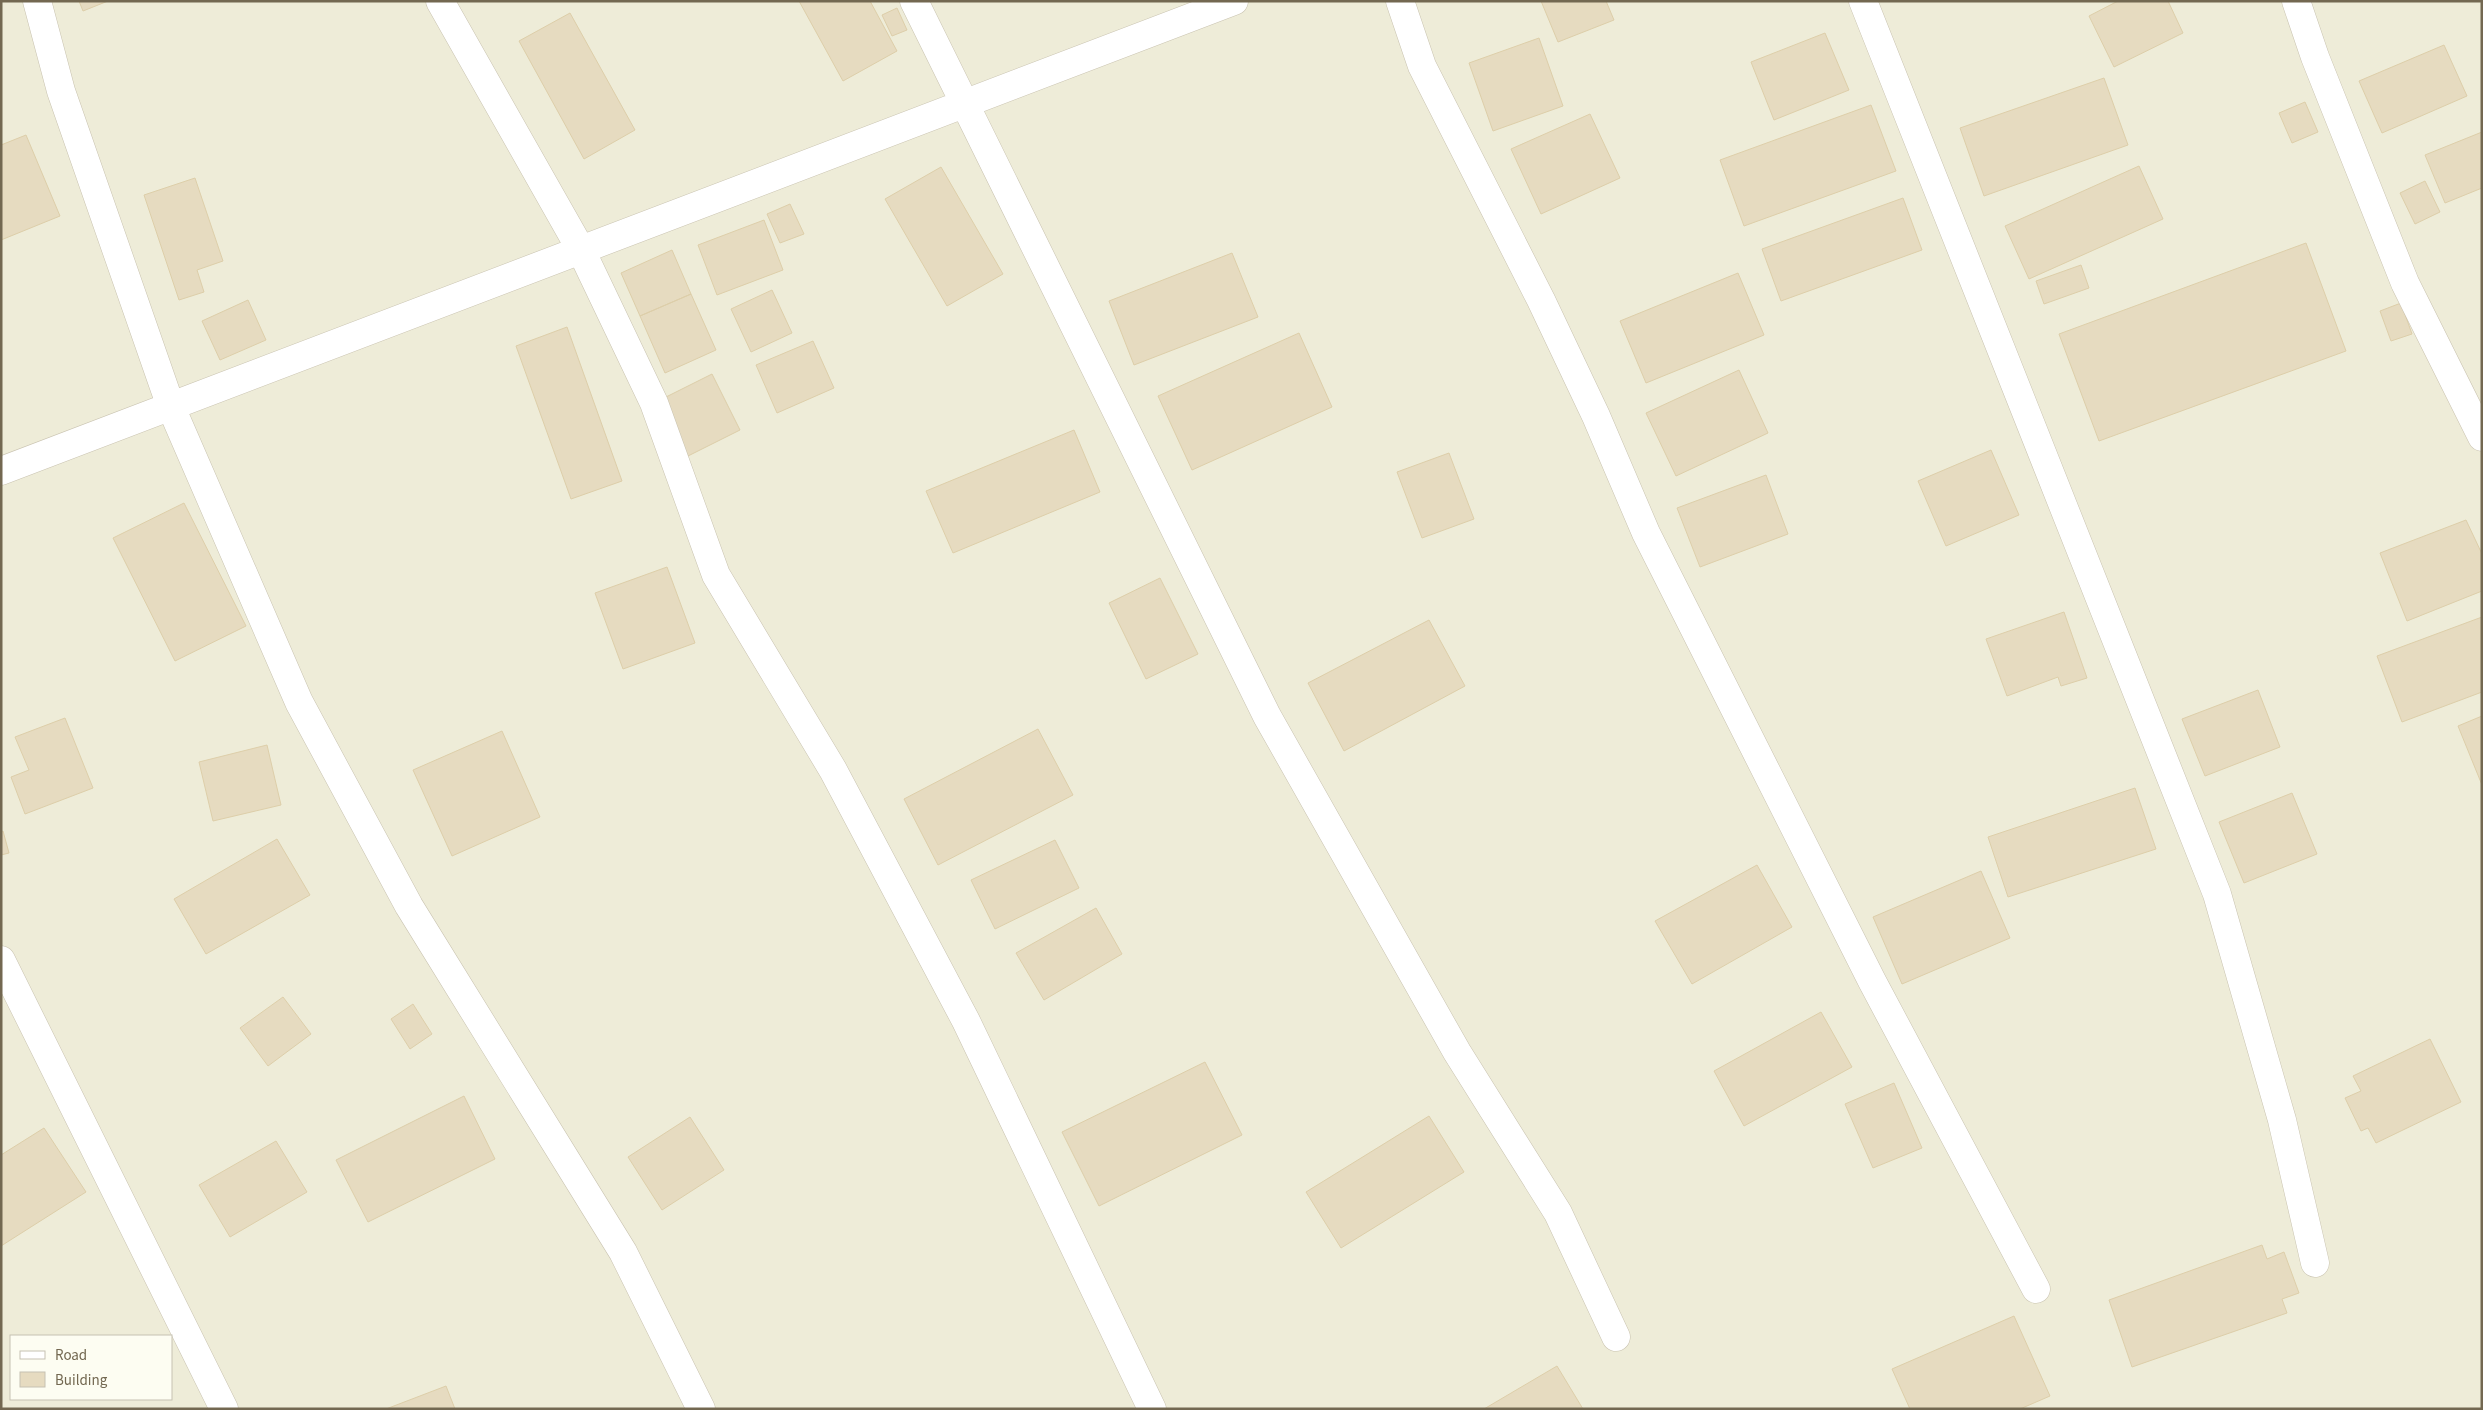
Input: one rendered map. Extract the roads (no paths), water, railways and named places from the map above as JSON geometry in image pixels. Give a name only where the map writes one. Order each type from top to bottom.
[{"type":"street","points":[[37,1],[61,92],[171,407],[299,702],[409,906],[623,1252],[701,1409]]},
{"type":"street","points":[[440,1],[581,250],[654,403],[716,575],[833,770],[966,1021],[1152,1409]]},
{"type":"street","points":[[914,1],[1267,716],[1457,1052],[1558,1213],[1616,1337]]},
{"type":"street","points":[[1,471],[1234,1]]},
{"type":"street","points":[[1400,1],[1422,66],[1541,300],[1651,542],[1872,981],[2036,1289]]},
{"type":"street","points":[[1863,1],[2217,894],[2282,1120],[2315,1263]]},
{"type":"street","points":[[2296,1],[2315,57],[2405,283],[2482,437]]},
{"type":"street","points":[[1,960],[224,1409]]}]
